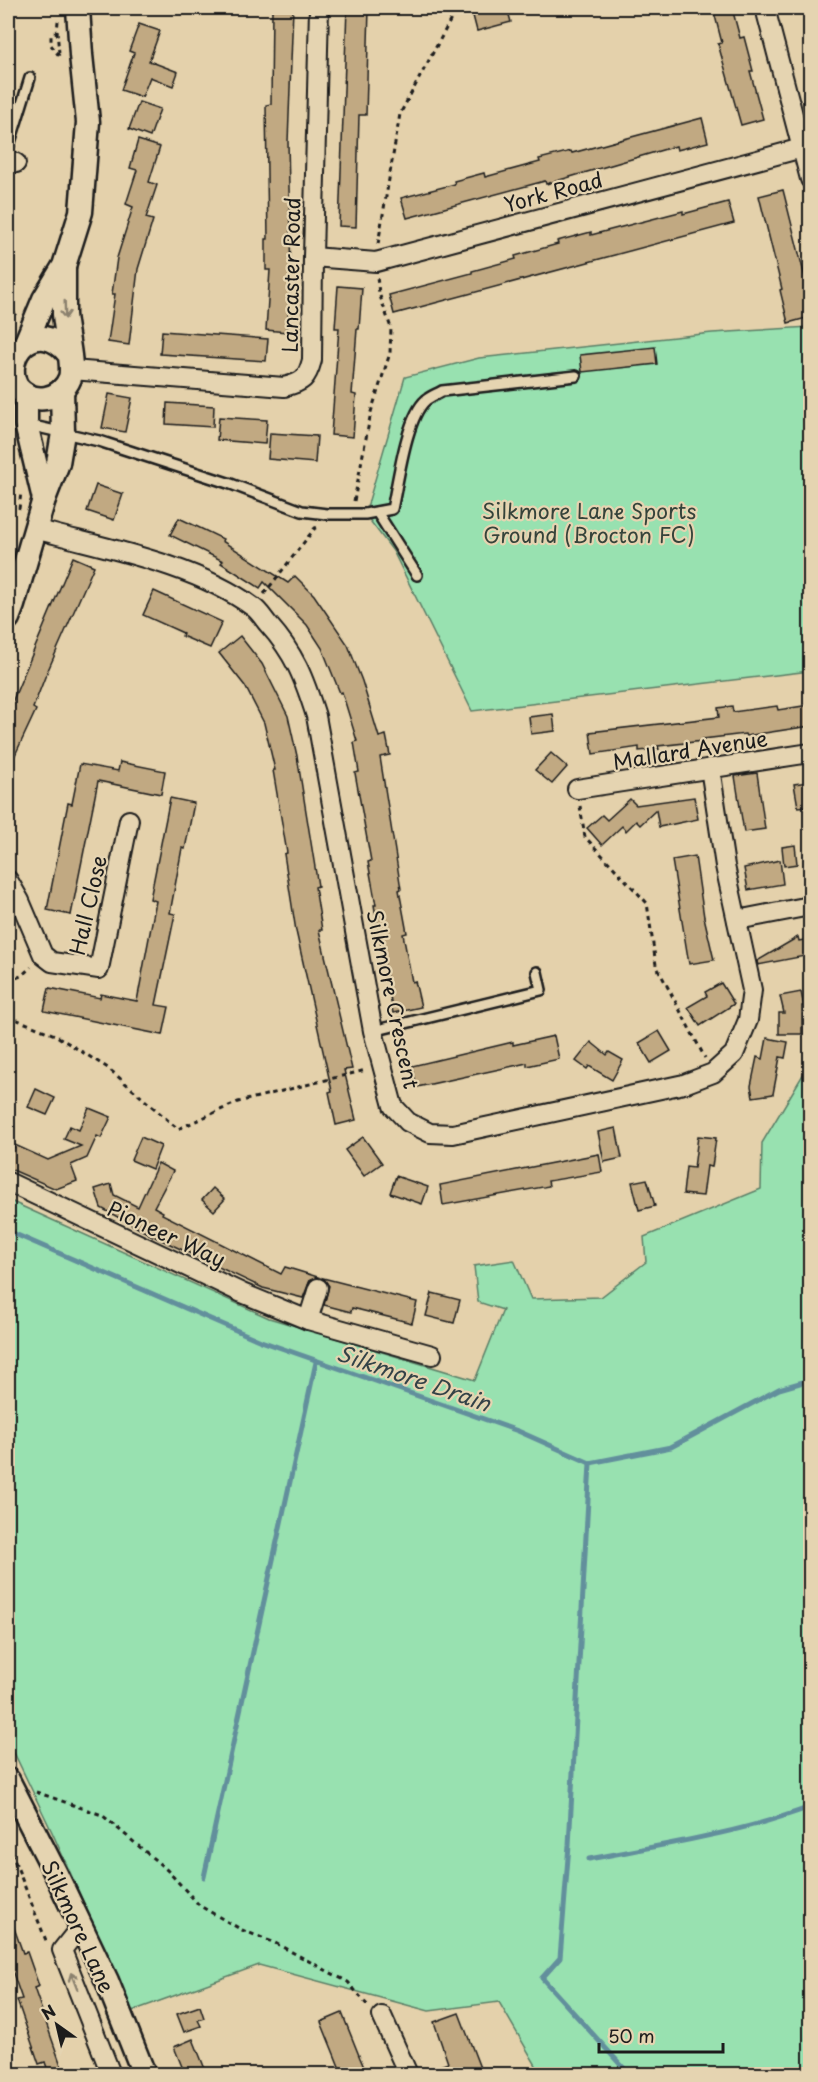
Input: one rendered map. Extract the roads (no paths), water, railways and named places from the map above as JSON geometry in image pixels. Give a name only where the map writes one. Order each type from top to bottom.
[{"type":"street","name":"Lancaster Road","points":[[67,371],[284,387],[300,382],[309,373],[312,360],[319,8]]},
{"type":"street","points":[[765,8],[810,179]]},
{"type":"street","points":[[44,499],[18,389],[12,379],[11,363],[18,345],[64,266],[81,212],[88,122],[81,55],[68,11]]},
{"type":"street","name":"York Road","points":[[313,257],[376,261],[802,148]]},
{"type":"street","points":[[8,618],[14,605],[27,523],[44,499],[58,463],[63,433],[67,371],[64,266]]},
{"type":"street","points":[[18,345],[39,337],[50,338],[61,344],[67,371]]},
{"type":"street","points":[[18,389],[35,398],[45,398],[67,371]]},
{"type":"street","name":"Silkmore Crescent","points":[[27,523],[150,560],[206,580],[254,608],[285,643],[303,674],[316,716],[373,1031],[393,1106],[408,1122],[430,1132],[453,1134],[684,1084],[713,1073],[734,1054],[748,1020],[752,990],[725,866],[710,768]]},
{"type":"street","name":"Mallard Avenue","points":[[578,789],[810,753]]},
{"type":"street","name":"Hall Close","points":[[8,880],[44,955],[52,962],[99,969],[129,820]]},
{"type":"street","points":[[737,920],[810,906]]},
{"type":"street","name":"Pioneer Way","points":[[8,1182],[242,1293],[308,1320],[432,1355]]},
{"type":"street","points":[[308,1320],[318,1288]]},
{"type":"street","name":"Silkmore Lane","points":[[8,1781],[107,1981],[144,2074]]},
{"type":"street","points":[[81,1926],[62,1950],[111,2074]]},
{"type":"street","points":[[382,2016],[408,2074]]},
{"type":"lane","points":[[10,157],[30,78]]},
{"type":"lane","points":[[26,424],[99,441],[231,484],[302,511],[327,514],[365,514],[392,509],[407,440],[417,412],[425,401],[442,391],[576,376]]},
{"type":"lane","points":[[377,512],[417,575]]},
{"type":"lane","points":[[373,1031],[542,990],[537,972]]},
{"type":"waterway","name":"Silkmore Drain","points":[[8,1231],[261,1341],[518,1431],[590,1463],[671,1447],[779,1389],[810,1380]]},
{"type":"waterway","points":[[204,1877],[316,1362]]},
{"type":"waterway","points":[[590,1463],[569,1845],[560,1958],[542,1978],[629,2074]]},
{"type":"waterway","points":[[589,1859],[729,1831],[810,1807]]},
{"type":"park label","name":"Silkmore Lane Sports Ground (Brocton FC)","points":[[589,522]]}]
